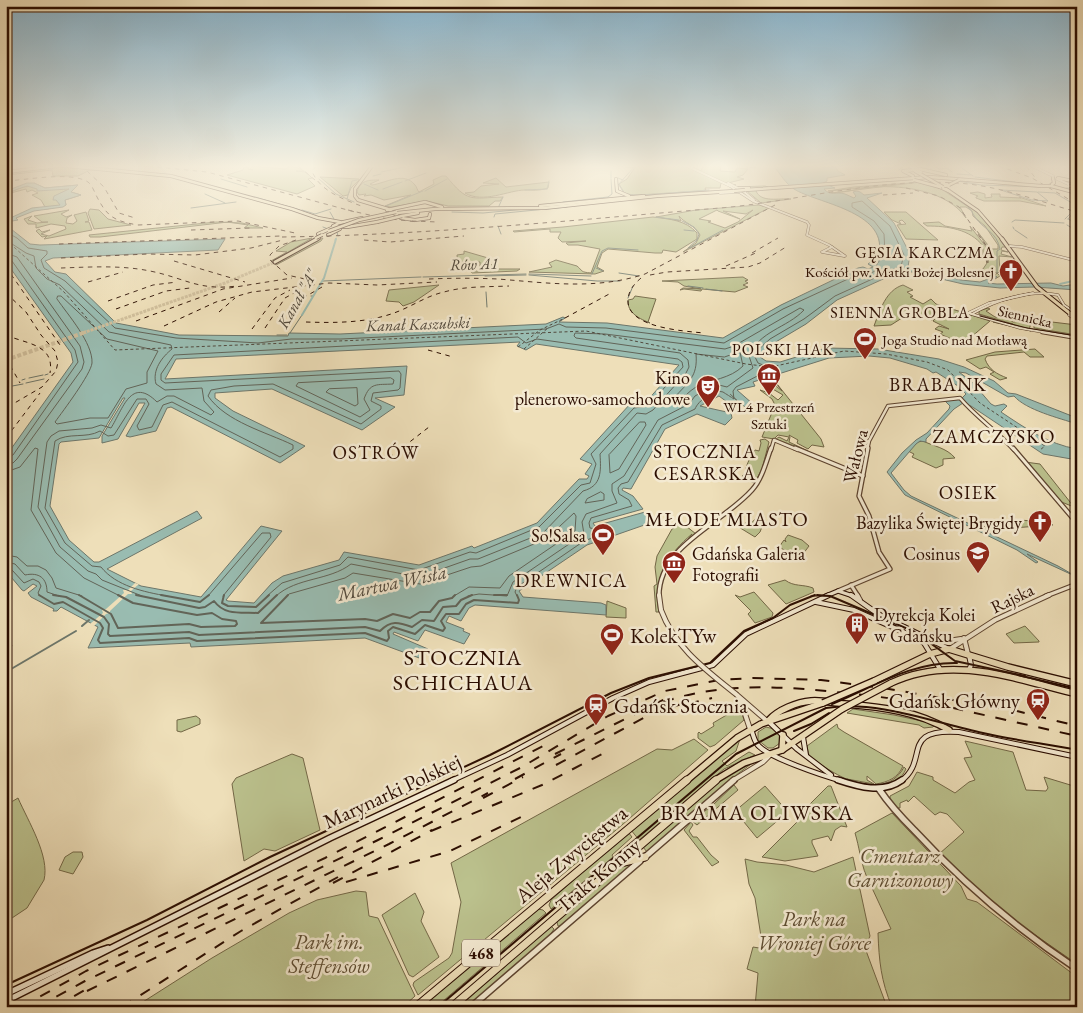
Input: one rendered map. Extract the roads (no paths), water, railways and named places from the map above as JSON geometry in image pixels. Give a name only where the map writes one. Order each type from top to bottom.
[{"type":"main road","points":[[305,213],[318,218],[349,224],[378,222],[411,213]]},
{"type":"main road","points":[[389,213],[338,222],[321,236],[274,262],[309,242],[321,236],[362,220],[391,213]]},
{"type":"main road","points":[[395,213],[403,218],[420,220],[429,218],[430,214]]},
{"type":"main road","points":[[981,213],[1038,286],[1069,316]]},
{"type":"main road","points":[[321,236],[340,229],[358,219]]},
{"type":"main road","points":[[334,227],[340,229]]},
{"type":"main road","points":[[1046,294],[1077,318]]},
{"type":"main road","points":[[1055,303],[1077,318]]},
{"type":"main road","points":[[949,649],[968,653],[1008,667],[1077,684]]},
{"type":"main road","name":"468","points":[[750,729],[823,703],[930,654],[949,649]]},
{"type":"main road","points":[[940,669],[968,671],[1077,694]]},
{"type":"main road","name":"468","points":[[772,754],[792,744],[842,709],[891,683],[918,672],[940,669]]},
{"type":"main road","points":[[768,721],[773,714],[804,702],[816,701],[885,708],[914,714],[932,720],[949,730]]},
{"type":"main road","name":"Aleja Zwycięstwa","points":[[416,1007],[750,729]]},
{"type":"main road","points":[[782,750],[783,735]]},
{"type":"main road","name":"Aleja Zwycięstwa","points":[[452,1007],[719,777],[736,767],[772,754]]},
{"type":"main road","points":[[619,863],[645,857]]},
{"type":"street","points":[[783,213],[808,223],[807,235],[833,247],[845,256],[822,252],[833,247]]},
{"type":"street","points":[[1008,246],[1022,247],[1077,260]]},
{"type":"street","points":[[971,313],[987,306],[1028,294],[1046,294]]},
{"type":"street","points":[[971,313],[984,305],[1022,296]]},
{"type":"street","name":"Siennicka","points":[[971,313],[1032,330],[1077,337]]},
{"type":"street","points":[[1069,316],[1077,318]]},
{"type":"street","name":"Wałowa","points":[[890,569],[879,552],[869,516],[860,498],[870,440],[888,406],[953,397],[961,398],[970,410],[986,420],[1001,434],[1077,523]]},
{"type":"street","points":[[833,777],[806,756],[682,648],[670,632],[661,610],[659,587],[668,564],[677,552],[752,490],[762,474],[774,440],[863,476]]},
{"type":"street","name":"Marynarki Polskiej","points":[[6,1001],[330,838],[499,759],[613,698],[648,682],[713,665],[750,631],[890,569]]},
{"type":"street","points":[[851,585],[860,600]]},
{"type":"street","name":"Rajska","points":[[949,649],[964,638],[1017,609],[1075,585]]},
{"type":"street","points":[[838,591],[851,594],[875,612],[949,649]]},
{"type":"street","points":[[833,593],[832,599],[834,604]]},
{"type":"street","points":[[816,602],[834,604],[917,638],[925,645],[940,669]]},
{"type":"street","points":[[873,619],[875,612]]},
{"type":"street","points":[[931,639],[948,641],[964,638],[971,666],[968,671]]},
{"type":"street","points":[[738,696],[757,745],[772,754],[860,788],[880,790],[895,786],[906,777],[921,741],[925,736],[934,732],[949,730],[1077,757]]},
{"type":"street","points":[[803,736],[806,756]]},
{"type":"street","name":"Trakt Konny","points":[[471,1007],[615,880],[645,857],[743,772],[763,762],[772,754]]},
{"type":"street","points":[[817,772],[818,765]]},
{"type":"street","points":[[880,790],[897,812],[963,881],[1020,929],[1077,969]]},
{"type":"street","name":"Marynarki Polskiej","points":[[6,994],[93,954],[112,948]]},
{"type":"street","points":[[25,992],[26,984]]},
{"type":"water","points":[[21,213],[28,213],[16,218],[18,220],[6,222],[6,220]]},
{"type":"water","name":"Martwa Wisła","points":[[853,213],[883,213],[894,223],[910,254],[908,267],[961,280],[980,282],[996,276],[988,283],[997,284],[1051,283],[1063,286],[1077,284],[1077,290],[1035,287],[1000,288],[963,284],[903,270],[837,300],[806,324],[774,343],[760,357],[766,361],[780,362],[826,348],[878,349],[939,359],[964,367],[994,381],[1008,393],[1016,394],[1077,418],[1077,424],[1043,413],[1019,401],[1014,396],[1008,397],[966,373],[959,372],[972,382],[991,404],[995,406],[1004,404],[1007,406],[1001,412],[1019,424],[1037,435],[1066,447],[1077,449],[1077,460],[1043,454],[971,406],[963,403],[954,409],[926,439],[926,442],[920,441],[916,444],[891,473],[911,496],[1058,566],[1077,577],[1027,554],[1038,562],[1036,563],[1017,550],[905,495],[887,472],[902,453],[927,433],[949,409],[950,406],[945,401],[962,398],[966,394],[958,386],[936,372],[933,373],[927,369],[890,358],[869,356],[829,358],[753,382],[755,386],[737,390],[753,404],[745,407],[730,394],[742,406],[735,408],[719,396],[700,406],[731,413],[732,418],[725,425],[697,414],[665,429],[631,489],[623,488],[622,490],[633,496],[643,509],[593,523],[595,526],[645,512],[653,522],[587,545],[519,591],[523,597],[601,603],[606,605],[606,615],[475,605],[469,608],[461,621],[449,616],[446,622],[464,629],[463,631],[470,634],[464,644],[425,630],[418,641],[394,632],[393,634],[428,649],[422,659],[365,638],[191,647],[190,643],[88,648],[98,627],[61,607],[57,611],[53,611],[54,609],[31,597],[28,593],[37,586],[33,584],[24,591],[6,571],[6,456],[73,362],[71,353],[6,262],[6,225],[30,244],[40,245],[225,239],[218,250],[53,258],[45,261],[55,272],[66,274],[116,323],[179,335],[288,336],[289,333],[340,334],[546,324],[563,317],[565,318],[559,322],[607,323],[723,338],[781,305],[858,268],[868,269],[873,267],[868,264],[879,253],[879,239],[872,227]],"holes":[[[520,342],[517,346],[526,350],[536,344],[679,365],[645,403],[637,400],[631,403],[580,459],[592,464],[585,474],[589,476],[587,479],[579,479],[537,523],[474,548],[472,546],[419,565],[344,552],[339,560],[283,576],[272,583],[254,603],[228,601],[226,600],[282,531],[261,526],[201,597],[141,586],[107,569],[202,518],[197,511],[99,562],[94,562],[69,540],[50,506],[59,444],[61,442],[99,438],[123,398],[125,398],[102,436],[102,443],[118,439],[139,403],[145,403],[126,436],[130,437],[156,431],[167,408],[171,407],[280,463],[305,446],[233,411],[215,398],[215,393],[272,389],[362,430],[395,407],[375,398],[404,395],[407,366],[165,379],[176,359]]]},
{"type":"waterway","points":[[313,213],[317,213]]},
{"type":"waterway","name":"Kanał \"A\"","points":[[331,213],[334,219]]},
{"type":"waterway","points":[[494,217],[495,214],[502,213]]},
{"type":"waterway","points":[[972,213],[998,243],[1000,249],[997,251],[997,273]]},
{"type":"waterway","points":[[1073,213],[1068,219],[1077,223]]},
{"type":"waterway","points":[[1065,219],[1070,214]]},
{"type":"waterway","points":[[656,217],[679,220]]},
{"type":"waterway","points":[[1012,222],[1015,220],[1064,223]]},
{"type":"waterway","points":[[682,221],[694,227],[699,234],[697,240],[688,248]]},
{"type":"waterway","points":[[1067,225],[1072,228]]},
{"type":"waterway","points":[[498,226],[501,234]]},
{"type":"waterway","name":"Kanał \"A\"","points":[[323,227],[328,229]]},
{"type":"waterway","points":[[1073,229],[1077,231]]},
{"type":"waterway","points":[[684,230],[694,231]]},
{"type":"waterway","points":[[690,248],[723,230]]},
{"type":"waterway","points":[[1015,230],[1027,238]]},
{"type":"waterway","name":"Kanał \"A\"","points":[[337,232],[338,236]]},
{"type":"waterway","name":"Rów A1","points":[[302,315],[324,278],[336,239]]},
{"type":"waterway","points":[[592,274],[602,251],[608,248],[638,250]]},
{"type":"waterway","points":[[596,268],[603,271]]},
{"type":"waterway","points":[[619,273],[639,276]]},
{"type":"waterway","name":"Rów A1","points":[[423,277],[526,274]]},
{"type":"waterway","name":"Rów A1","points":[[529,274],[591,276]]},
{"type":"waterway","name":"Rów A1","points":[[485,276],[526,275]]},
{"type":"waterway","name":"Rów A1","points":[[529,275],[597,281],[620,281]]},
{"type":"waterway","name":"Rów A1","points":[[323,281],[421,277]]},
{"type":"waterway","points":[[1060,284],[1077,280]]},
{"type":"waterway","points":[[628,298],[633,286]]},
{"type":"waterway","points":[[688,286],[703,288]]},
{"type":"waterway","points":[[706,289],[722,291]]},
{"type":"waterway","points":[[486,292],[487,307]]},
{"type":"waterway","name":"Kanał \"A\"","points":[[290,333],[302,315]]},
{"type":"waterway","points":[[277,335],[287,335]]},
{"type":"waterway","points":[[29,378],[43,375]]},
{"type":"waterway","points":[[26,383],[44,379]]},
{"type":"waterway","points":[[7,387],[23,384]]},
{"type":"waterway","points":[[82,626],[89,620]]},
{"type":"waterway","points":[[6,672],[76,631]]},
{"type":"tunnel","points":[[83,333],[225,283],[275,262]]},
{"type":"tunnel","points":[[6,360],[86,332]]},
{"type":"tram line","points":[[980,316],[1027,328],[1077,336]]},
{"type":"tram line","points":[[817,595],[830,596]]},
{"type":"tram line","points":[[6,985],[147,920],[270,857],[490,755],[611,693],[649,678],[710,663],[744,631],[773,618],[790,605],[812,596]]},
{"type":"tram line","points":[[812,596],[830,596]]},
{"type":"tram line","points":[[830,596],[915,632],[955,661],[1025,676]]},
{"type":"tram line","points":[[832,704],[908,671],[940,664],[957,663]]},
{"type":"tram line","points":[[1018,675],[1077,689]]},
{"type":"tram line","points":[[438,1007],[736,754],[826,708],[846,706],[885,709],[995,735],[1077,750]]},
{"type":"tram line","points":[[794,731],[811,724],[829,713]]},
{"type":"railway","points":[[108,213],[117,220],[138,225],[238,221],[295,233]]},
{"type":"railway","points":[[120,213],[135,218]]},
{"type":"railway","points":[[362,213],[382,218],[418,222]]},
{"type":"railway","points":[[282,237],[446,230],[656,213]]},
{"type":"railway","points":[[429,279],[489,279],[572,284],[590,284],[627,279],[645,274],[759,213]]},
{"type":"railway","points":[[963,213],[987,247],[987,263]]},
{"type":"railway","points":[[412,221],[438,222]]},
{"type":"railway","points":[[191,230],[250,228]]},
{"type":"railway","points":[[59,244],[281,236]]},
{"type":"railway","points":[[364,240],[390,242],[464,236]]},
{"type":"railway","points":[[752,253],[778,238]]},
{"type":"railway","points":[[61,258],[148,254],[195,255],[251,248],[283,240]]},
{"type":"railway","points":[[296,240],[279,246],[270,255],[270,260],[287,275],[314,281]]},
{"type":"railway","points":[[650,275],[667,272],[748,267],[760,263],[786,247]]},
{"type":"railway","points":[[726,266],[758,252]]},
{"type":"railway","points":[[174,261],[245,282]]},
{"type":"railway","points":[[6,267],[60,345]]},
{"type":"railway","points":[[61,268],[128,268],[150,271],[212,287],[237,286]]},
{"type":"railway","points":[[88,282],[123,272]]},
{"type":"railway","points":[[136,321],[223,289],[292,278]]},
{"type":"railway","points":[[641,278],[632,288],[628,297],[630,310],[637,317],[658,326],[704,333]]},
{"type":"railway","points":[[108,301],[153,285],[177,282]]},
{"type":"railway","points":[[164,326],[216,302],[252,292],[329,283],[377,285],[437,282]]},
{"type":"railway","points":[[306,322],[373,319],[394,313],[431,296],[452,290],[509,286]]},
{"type":"railway","points":[[288,321],[303,298],[322,287]]},
{"type":"railway","points":[[116,309],[166,291],[190,288]]},
{"type":"railway","points":[[265,328],[285,298],[301,289]]},
{"type":"railway","points":[[252,329],[275,298],[290,290]]},
{"type":"railway","points":[[6,293],[26,312],[41,335],[55,351],[58,362],[56,371],[42,387],[6,408]]},
{"type":"railway","points":[[565,318],[611,293]]},
{"type":"railway","points":[[219,312],[235,298]]},
{"type":"railway","points":[[6,335],[30,343],[44,351],[50,363],[50,373]]},
{"type":"railway","points":[[428,350],[453,357]]},
{"type":"railway","points":[[6,358],[20,383]]},
{"type":"railway","points":[[6,438],[40,393]]},
{"type":"railway","points":[[389,458],[429,427]]},
{"type":"railway","points":[[6,648],[12,645]]},
{"type":"railway","points":[[37,1007],[85,981],[378,840],[522,767],[608,716],[665,691],[719,680],[753,678],[821,680],[889,689],[1017,711],[1077,726]]},
{"type":"railway","points":[[663,702],[708,691],[775,687],[867,695],[938,707]]},
{"type":"railway","points":[[555,754],[669,697]]},
{"type":"railway","points":[[688,704],[712,698]]},
{"type":"railway","points":[[556,765],[649,715],[693,700]]},
{"type":"railway","points":[[931,703],[1077,736]]},
{"type":"railway","points":[[21,1007],[86,971],[325,858],[549,743]]},
{"type":"railway","points":[[431,831],[542,785],[606,752]]},
{"type":"railway","points":[[515,779],[561,754]]},
{"type":"railway","points":[[483,798],[523,777]]},
{"type":"railway","points":[[87,991],[389,844],[488,793]]},
{"type":"railway","points":[[346,882],[450,851],[523,816]]},
{"type":"railway","points":[[333,883],[432,830]]},
{"type":"railway","points":[[122,1007],[241,931],[338,877]]},
{"type":"railway","points":[[55,1007],[92,986]]},
{"type":"place","name":"Kościół pw. Matki Bożej Bolesnej","points":[[1011,292]]},
{"type":"place","name":"Joga Studio nad Motławą","points":[[865,360]]},
{"type":"place","name":"WL4 Przestrzeń Sztuki","points":[[769,396]]},
{"type":"place","name":"Kino plenerowo-samochodowe","points":[[708,408]]},
{"type":"place","name":"Bazylika Świętej Brygidy","points":[[1040,543]]},
{"type":"place","name":"So!Salsa","points":[[603,556]]},
{"type":"place","name":"Cosinus","points":[[978,574]]},
{"type":"place","name":"Gdańska Galeria Fotografii","points":[[674,584]]},
{"type":"place","name":"Dyrekcja Kolei w Gdańsku","points":[[857,645]]},
{"type":"place","name":"KolekTYw","points":[[612,656]]},
{"type":"place","name":"Gdańsk Główny","points":[[1038,721]]},
{"type":"place","name":"Gdańsk Stocznia","points":[[596,726]]},
{"type":"district","name":"GĘSIA KARCZMA","points":[[925,252]]},
{"type":"district","name":"SIENNA GROBLA","points":[[900,312]]},
{"type":"district","name":"POLSKI HAK","points":[[783,349]]},
{"type":"district","name":"BRABANK","points":[[938,384]]},
{"type":"district","name":"ZAMCZYSKO","points":[[994,436]]},
{"type":"district","name":"OSTRÓW","points":[[376,452]]},
{"type":"district","name":"STOCZNIA CESARSKA","points":[[705,462]]},
{"type":"district","name":"OSIEK","points":[[968,492]]},
{"type":"district","name":"MŁODE MIASTO","points":[[727,519]]},
{"type":"district","name":"DREWNICA","points":[[571,580]]},
{"type":"district","name":"STOCZNIA SCHICHAUA","points":[[463,670]]},
{"type":"district","name":"BRAMA OLIWSKA","points":[[757,812]]},
{"type":"water label","name":"Kanał Kaszubski","points":[[418,324]]},
{"type":"park label","name":"Cmentarz Garnizonowy","points":[[900,867]]},
{"type":"park label","name":"Park na Wroniej Górce","points":[[814,930]]},
{"type":"park label","name":"Park im. Steffensów","points":[[329,953]]}]
